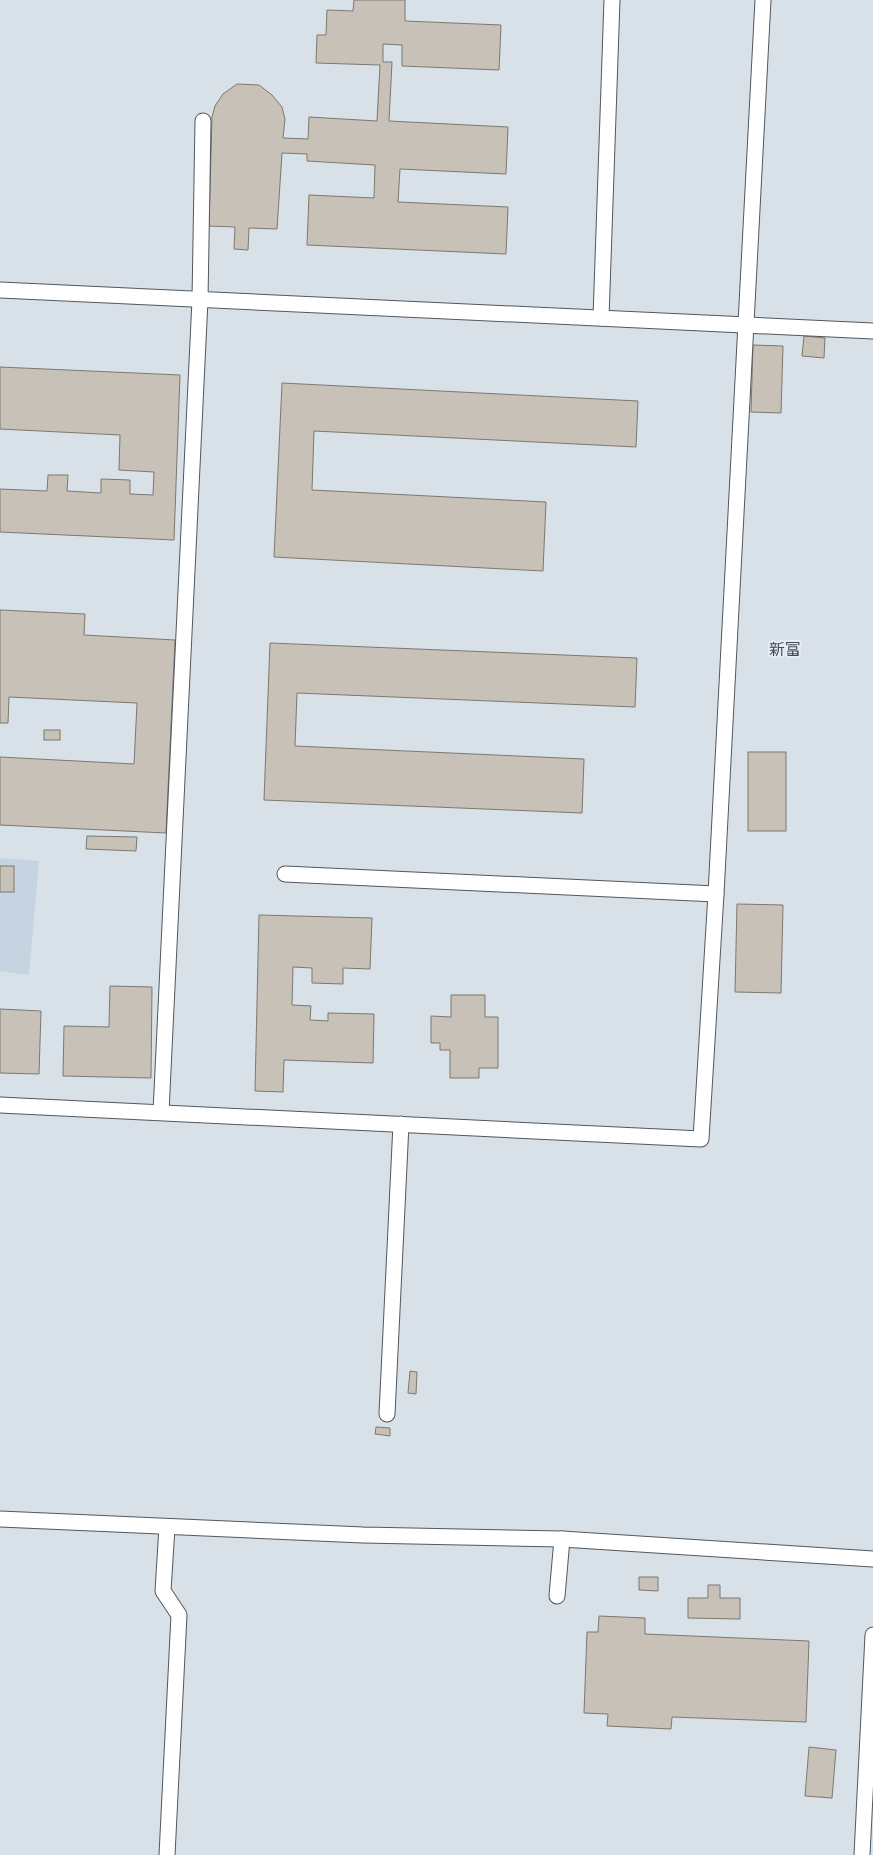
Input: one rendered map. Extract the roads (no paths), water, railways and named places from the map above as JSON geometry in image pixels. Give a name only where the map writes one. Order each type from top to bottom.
[{"type":"street","points":[[601,318],[612,0]]},
{"type":"street","points":[[0,1104],[701,1139],[716,894],[763,0]]},
{"type":"street","points":[[161,1112],[200,300],[203,121]]},
{"type":"street","points":[[0,290],[873,331]]},
{"type":"street","points":[[285,874],[716,894]]},
{"type":"street","points":[[386,1414],[400,1124]]},
{"type":"street","points":[[0,1520],[364,1534],[562,1539],[873,1559]]},
{"type":"street","points":[[166,1527],[163,1592],[179,1615],[167,1855]]},
{"type":"street","points":[[557,1596],[562,1539]]},
{"type":"street","points":[[862,1855],[873,1635]]},
{"type":"district","name":"新富","points":[[785,648]]}]
